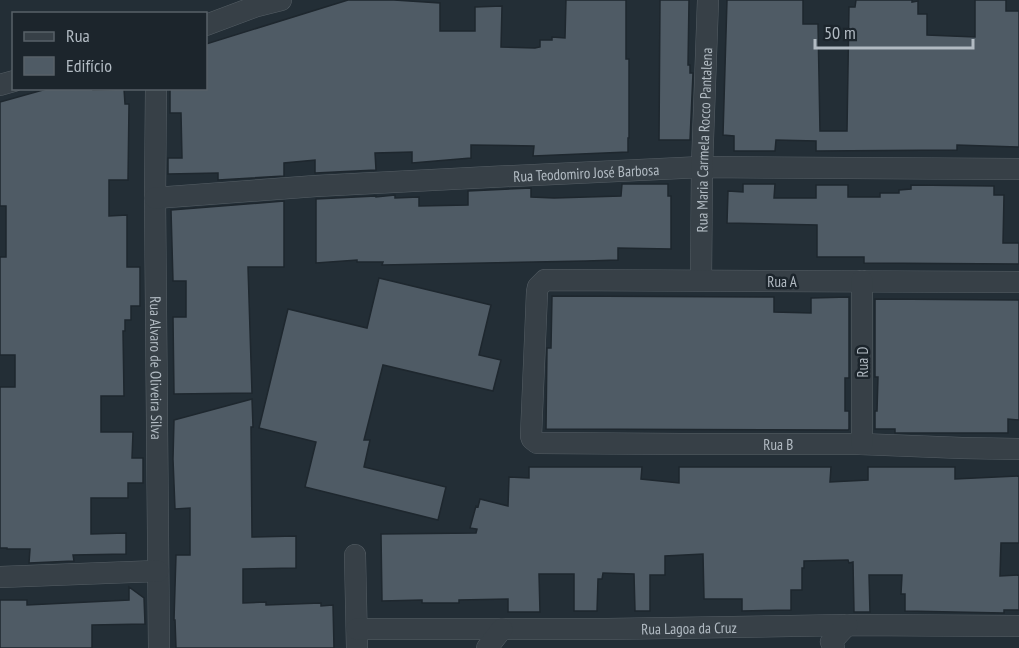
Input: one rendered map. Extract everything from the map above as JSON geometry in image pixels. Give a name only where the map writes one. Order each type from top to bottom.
[{"type":"street","points":[[207,25],[257,6],[281,0]]},
{"type":"street","name":"Rua Maria Carmela Rocco Pantalena","points":[[701,280],[702,167],[708,0]]},
{"type":"street","name":"Rua Alvaro de Oliveira Silva","points":[[156,90],[159,648]]},
{"type":"street","name":"Rua Teodomiro José Barbosa","points":[[155,198],[316,186],[702,167],[1019,169]]},
{"type":"street","name":"Rua A","points":[[537,442],[532,440],[531,436],[537,292],[544,280],[1019,282]]},
{"type":"street","name":"Rua D","points":[[862,281],[862,444]]},
{"type":"street","name":"Rua B","points":[[537,442],[862,444],[1019,449]]},
{"type":"street","points":[[355,555],[357,638]]},
{"type":"street","points":[[0,576],[158,570]]},
{"type":"street","points":[[829,646],[847,625]]},
{"type":"street","name":"Rua Lagoa da Cruz","points":[[357,638],[502,629],[847,625],[1019,626]]},
{"type":"street","points":[[487,648],[502,629]]},
{"type":"street","points":[[607,629],[617,648]]},
{"type":"building","points":[[348,0],[394,0],[440,3],[440,31],[475,31],[475,7],[502,6],[501,47],[535,48],[540,47],[540,40],[552,40],[552,37],[565,38],[566,0],[626,0],[626,59],[629,59],[628,152],[533,156],[534,146],[471,145],[471,158],[412,163],[412,152],[375,153],[376,170],[315,173],[315,160],[284,163],[284,176],[218,180],[218,173],[168,174],[168,158],[182,158],[181,113],[170,113],[170,90],[207,90],[207,44]]},
{"type":"building","points":[[660,0],[689,0],[688,65],[690,65],[690,73],[693,73],[690,140],[659,140]]},
{"type":"building","points":[[727,0],[803,0],[803,24],[818,24],[820,131],[847,131],[849,7],[855,7],[856,0],[918,1],[918,14],[927,14],[927,35],[975,37],[975,0],[1006,0],[1006,11],[1019,11],[1019,147],[957,145],[957,150],[816,151],[816,141],[776,140],[775,151],[734,151],[734,136],[723,135]]},
{"type":"building","points":[[43,90],[124,90],[125,104],[129,104],[128,180],[109,180],[109,216],[127,215],[127,267],[140,267],[140,306],[131,306],[131,320],[125,320],[125,331],[123,331],[124,396],[101,396],[101,432],[133,432],[132,458],[143,458],[143,483],[128,483],[128,498],[91,498],[91,534],[126,533],[126,554],[73,555],[74,561],[29,563],[30,549],[0,548],[0,387],[15,387],[15,355],[0,355],[0,257],[6,257],[6,206],[0,206],[0,102]]},
{"type":"building","points":[[622,184],[668,184],[668,196],[671,196],[671,249],[618,248],[618,260],[382,265],[383,262],[357,262],[357,260],[316,263],[316,199],[395,195],[395,198],[419,197],[419,206],[468,205],[468,191],[531,188],[531,197],[621,196]]},
{"type":"building","points":[[743,184],[775,184],[774,198],[816,198],[816,185],[848,185],[848,197],[880,197],[880,193],[899,193],[899,190],[911,189],[911,185],[994,186],[994,195],[1004,195],[1003,243],[1019,243],[1019,264],[864,263],[864,257],[817,257],[817,225],[727,223],[728,191],[743,192]]},
{"type":"building","points":[[284,201],[284,267],[248,267],[252,393],[174,394],[173,317],[186,317],[186,281],[173,281],[171,210]]},
{"type":"building","points":[[379,278],[491,305],[479,355],[501,360],[493,391],[383,365],[364,440],[370,440],[364,467],[446,487],[438,520],[305,487],[316,442],[259,428],[288,309],[367,328]]},
{"type":"building","points":[[552,296],[774,297],[774,312],[811,313],[811,298],[849,297],[849,378],[845,378],[845,411],[849,411],[849,429],[546,429],[547,348],[551,348]]},
{"type":"building","points":[[875,299],[1019,300],[1019,420],[1008,419],[1008,433],[895,433],[895,429],[875,429],[878,377],[875,377]]},
{"type":"building","points":[[252,399],[252,537],[296,536],[296,568],[243,569],[243,603],[333,605],[334,648],[176,648],[174,620],[176,555],[190,555],[190,508],[175,509],[174,420]]},
{"type":"building","points":[[529,467],[642,467],[641,479],[679,483],[679,467],[831,467],[830,482],[868,480],[868,467],[955,467],[955,479],[1019,476],[1019,543],[1001,543],[1000,576],[1019,575],[1019,610],[1004,610],[1004,613],[905,611],[905,594],[901,594],[902,575],[869,575],[870,612],[854,612],[853,562],[849,563],[848,560],[804,561],[802,590],[791,590],[791,610],[742,611],[742,599],[704,599],[703,554],[665,556],[665,575],[650,575],[650,611],[635,611],[634,574],[603,573],[602,579],[598,579],[597,611],[574,611],[574,574],[539,574],[540,612],[508,612],[508,599],[459,600],[459,603],[422,603],[422,600],[382,601],[381,534],[476,533],[477,529],[470,528],[480,499],[508,506],[509,477],[529,478]]},
{"type":"building","points":[[129,587],[144,598],[145,624],[92,625],[92,648],[0,648],[0,600],[27,600],[27,605],[129,600]]}]
